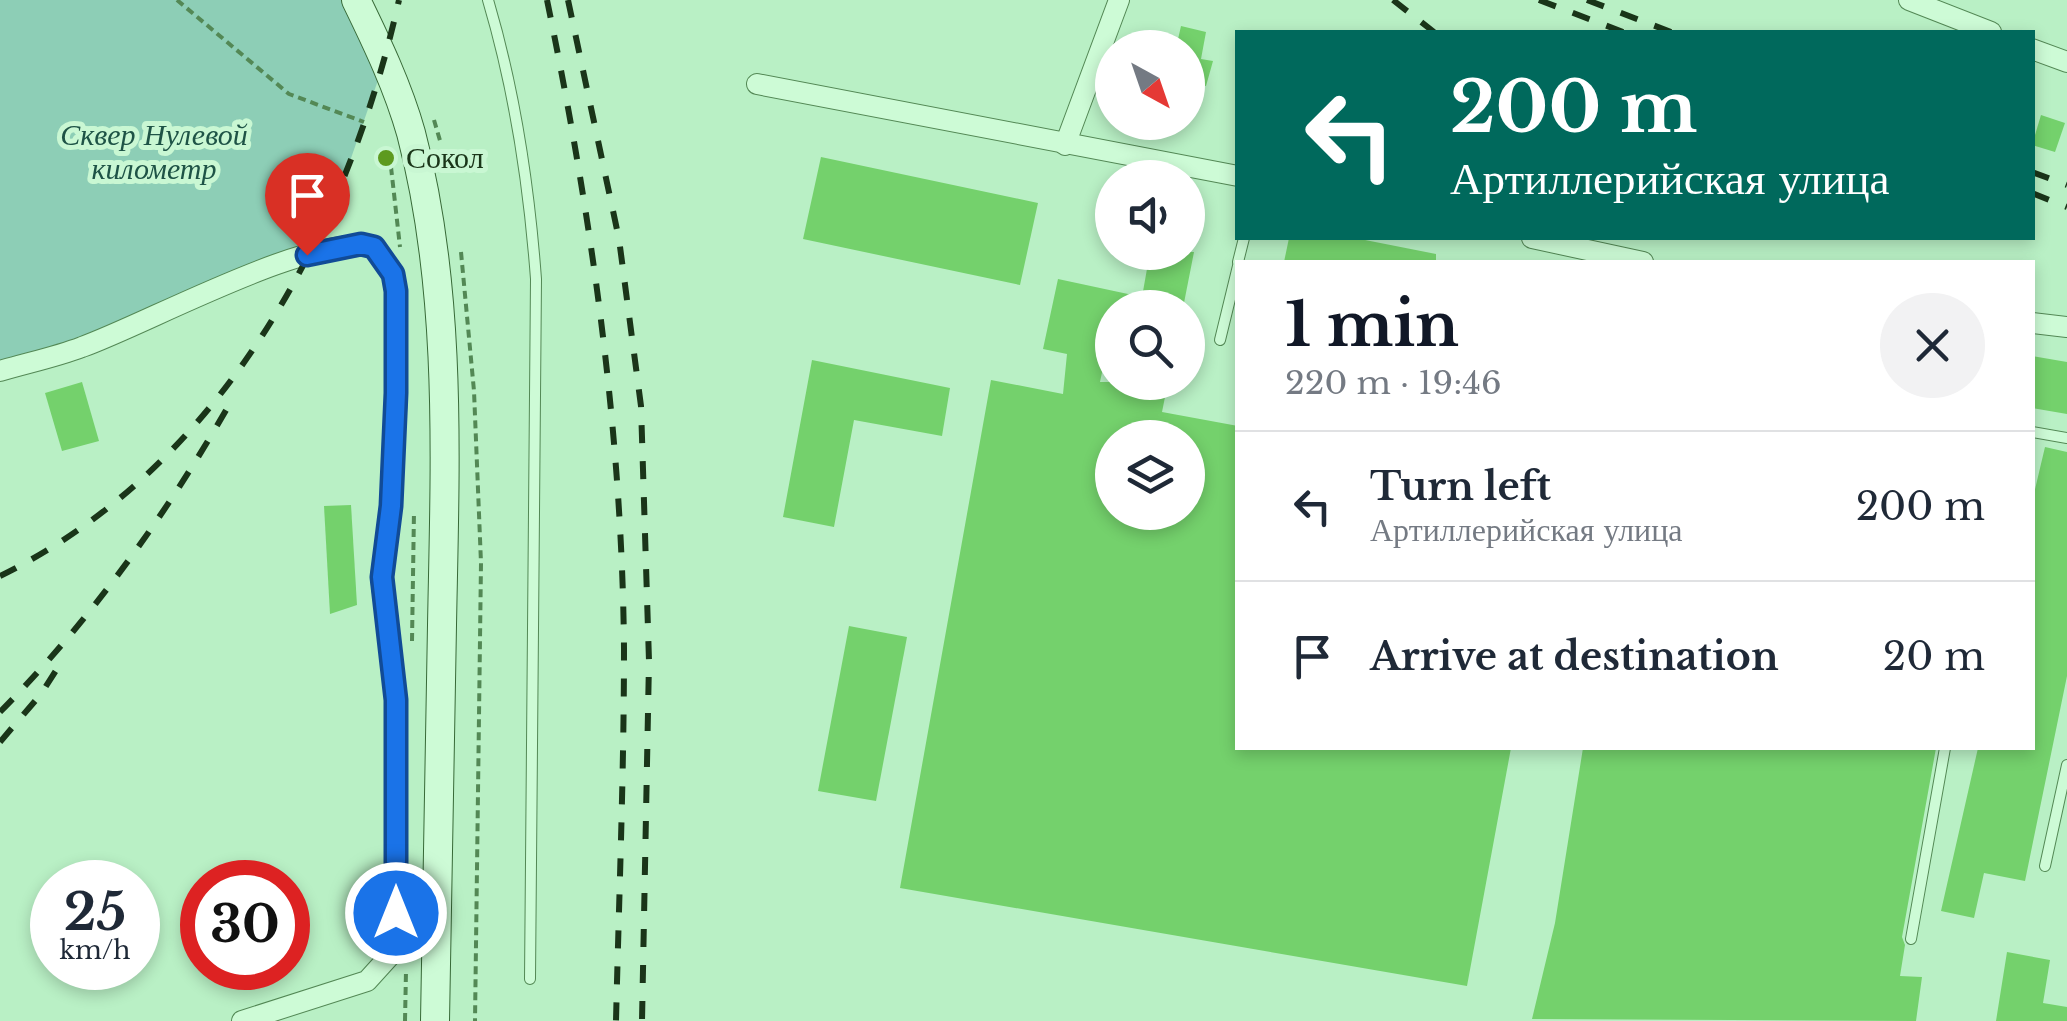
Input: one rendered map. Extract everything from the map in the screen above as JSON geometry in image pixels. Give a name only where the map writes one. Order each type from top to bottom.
[{"type":"main road","points":[[356,0],[424,128],[424,193],[433,257],[446,464],[435,1021]]},
{"type":"street","points":[[1065,145],[1119,0]]},
{"type":"street","points":[[1908,0],[1986,30]]},
{"type":"street","points":[[2035,50],[2067,62]]},
{"type":"street","points":[[757,84],[1235,175]]},
{"type":"street","points":[[1541,240],[1634,260]]},
{"type":"street","points":[[0,370],[81,348],[292,260],[361,244],[374,247],[393,274],[396,291],[392,487],[382,577],[396,700],[396,948],[367,981],[242,1021]]},
{"type":"street","points":[[2035,323],[2067,327]]},
{"type":"lane","points":[[488,0],[500,40],[530,190],[536,280],[530,979]]},
{"type":"lane","points":[[1220,340],[1235,277]]},
{"type":"lane","points":[[2035,433],[2067,438]]},
{"type":"lane","points":[[1911,939],[1945,750]]},
{"type":"lane","points":[[2045,866],[2067,765]]},
{"type":"path","points":[[177,0],[289,94],[364,122]]},
{"type":"path","points":[[424,128],[441,144]]},
{"type":"path","points":[[390,156],[401,253]]},
{"type":"path","points":[[458,236],[474,392],[481,563],[476,1021]]},
{"type":"path","points":[[412,648],[414,494]]},
{"type":"path","points":[[405,1021],[406,962]]},
{"type":"green space","name":"Сквер Нулевой километр","points":[[0,0],[356,0],[385,60],[349,164],[307,255],[0,371]]},
{"type":"building","points":[[1205,60],[1213,61],[1205,86]]},
{"type":"building","points":[[2041,115],[2065,123],[2055,152],[2035,146]]},
{"type":"building","points":[[821,157],[1038,203],[1020,285],[803,239]]},
{"type":"building","points":[[1289,240],[1365,240],[1436,254],[1436,260],[1284,260]]},
{"type":"building","points":[[1147,270],[1190,270],[1187,290],[1143,290]]},
{"type":"building","points":[[1058,279],[1109,290],[1095,290],[1095,400],[1164,400],[1162,412],[1235,425],[1235,750],[1511,750],[1467,986],[900,888],[991,380],[1063,394],[1067,354],[1043,349]]},
{"type":"building","points":[[2035,357],[2067,362],[2067,414],[2035,409]]},
{"type":"building","points":[[812,360],[950,388],[942,436],[854,420],[834,527],[783,517]]},
{"type":"building","points":[[82,382],[99,441],[62,451],[45,393]]},
{"type":"building","points":[[2045,447],[2067,452],[2067,676],[2025,881],[1984,873],[1974,918],[1941,911],[1978,750],[2035,750],[2035,489]]},
{"type":"building","points":[[351,505],[357,605],[330,614],[324,506]]},
{"type":"building","points":[[849,626],[907,637],[876,801],[818,791]]},
{"type":"building","points":[[1583,750],[1936,750],[1902,937],[1905,945],[1900,976],[1922,977],[1916,1021],[1532,1019],[1555,923]]},
{"type":"building","points":[[2007,952],[2050,960],[2043,1003],[2067,1007],[2067,1021],[1996,1021]]},
{"type":"railway","points":[[0,576],[78,530],[148,473],[210,407],[263,334],[308,256],[346,173],[376,87],[399,0]]},
{"type":"railway","points":[[547,0],[590,241],[617,485],[624,648],[616,1021]]},
{"type":"railway","points":[[568,0],[619,239],[641,406],[649,661],[642,1021]]},
{"type":"railway","points":[[1393,0],[1431,30]]},
{"type":"railway","points":[[1539,0],[1618,30]]},
{"type":"railway","points":[[1587,0],[1666,30]]},
{"type":"railway","points":[[2035,173],[2067,185]]},
{"type":"railway","points":[[2035,194],[2067,207]]},
{"type":"railway","points":[[0,712],[66,640],[127,562],[183,482],[233,398]]},
{"type":"railway","points":[[0,742],[41,694],[62,661]]},
{"type":"place","name":"Сокол","points":[[386,158]]},
{"type":"route","points":[[307,255],[361,244],[374,247],[393,274],[396,291],[391,506],[382,577],[396,700],[396,913]]}]
